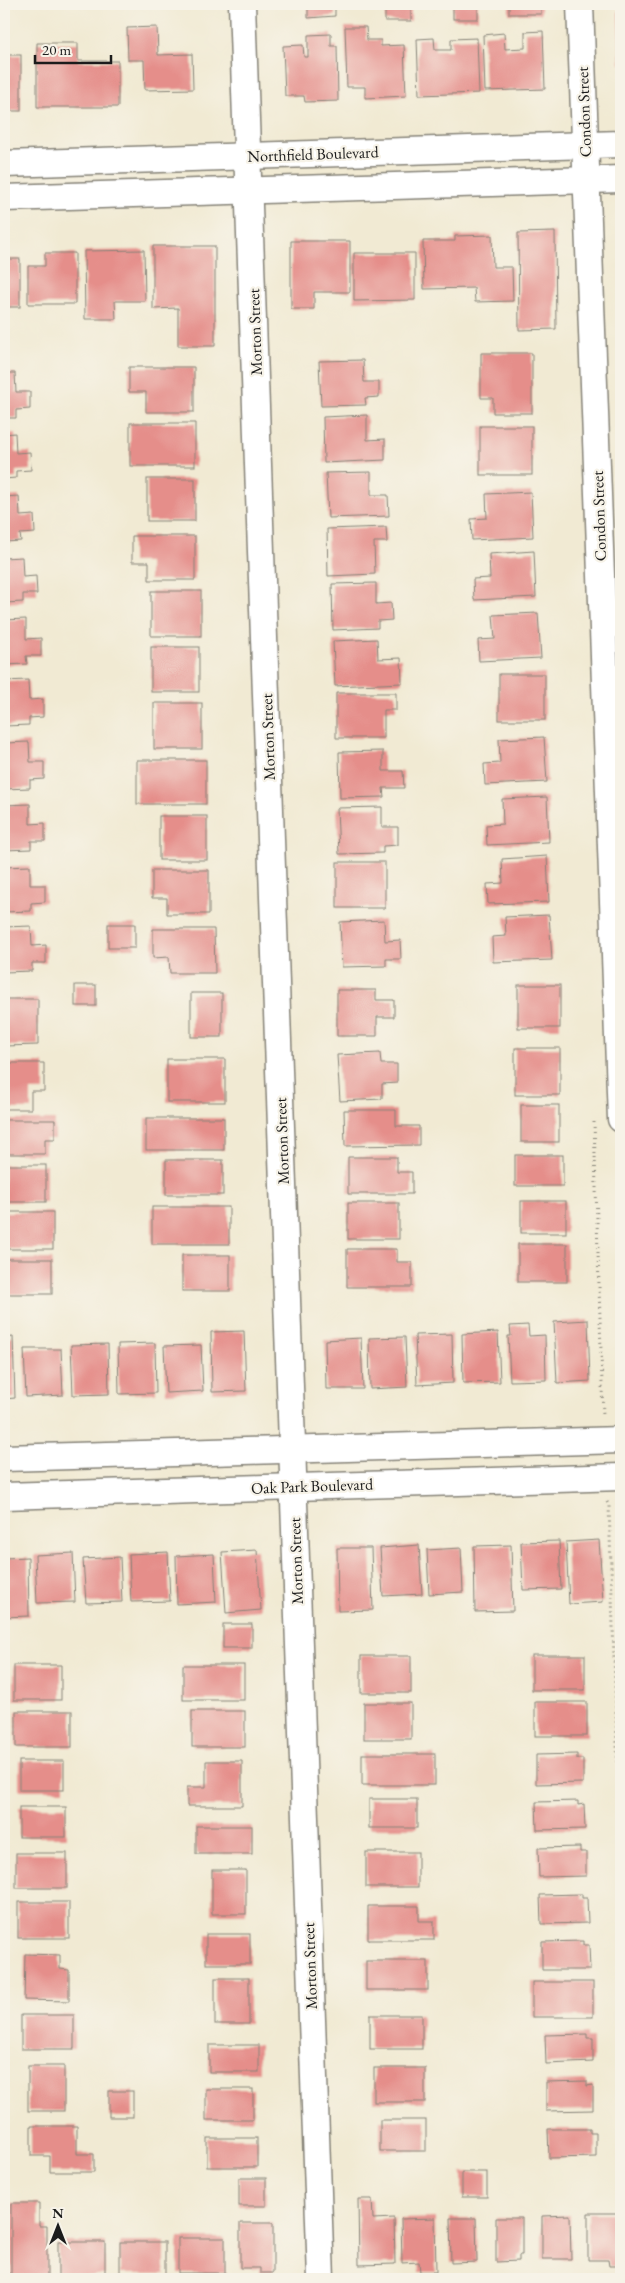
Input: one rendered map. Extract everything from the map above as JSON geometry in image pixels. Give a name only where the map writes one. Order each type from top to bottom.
[{"type":"street","name":"Morton Street","points":[[242,4],[250,190],[321,2279]]},
{"type":"street","name":"Condon Street","points":[[580,4],[621,1119]]},
{"type":"street","name":"Northfield Boulevard","points":[[4,164],[621,144]]},
{"type":"street","points":[[4,198],[621,179]]},
{"type":"street","points":[[4,1458],[621,1440]]},
{"type":"street","name":"Oak Park Boulevard","points":[[4,1496],[621,1477]]},
{"type":"path","points":[[606,1500],[609,1506],[621,1866]]},
{"type":"building","points":[[308,4],[335,4],[335,16],[308,18]]},
{"type":"building","points":[[385,4],[411,4],[411,21],[385,21]]},
{"type":"building","points":[[453,4],[478,4],[478,19],[453,19]]},
{"type":"building","points":[[509,4],[541,4],[541,14],[509,14]]},
{"type":"building","points":[[618,11],[621,11],[621,64],[620,64]]},
{"type":"building","points":[[157,27],[158,55],[192,54],[193,89],[145,90],[144,60],[128,60],[127,28]]},
{"type":"building","points":[[345,27],[366,27],[367,40],[381,40],[381,46],[404,45],[406,96],[365,98],[365,87],[347,87]]},
{"type":"building","points":[[543,31],[545,89],[485,91],[483,35],[504,33],[505,49],[525,48],[525,32]]},
{"type":"building","points":[[331,34],[331,46],[337,46],[338,101],[305,102],[304,96],[285,96],[283,46],[303,45],[304,57],[308,57],[308,35]]},
{"type":"building","points":[[434,38],[435,50],[451,50],[451,39],[477,38],[479,93],[419,95],[417,39]]},
{"type":"building","points":[[37,43],[78,43],[78,61],[118,61],[118,107],[37,107]]},
{"type":"building","points":[[4,55],[21,55],[21,111],[4,111]]},
{"type":"building","points":[[555,232],[556,329],[519,330],[518,233]]},
{"type":"building","points":[[492,235],[493,267],[512,267],[513,301],[475,302],[474,288],[424,289],[423,241],[455,241],[455,236]]},
{"type":"building","points":[[291,241],[350,241],[350,292],[314,292],[314,309],[291,309]]},
{"type":"building","points":[[153,246],[215,246],[215,346],[178,346],[178,308],[153,309]]},
{"type":"building","points":[[144,250],[145,301],[115,301],[116,319],[85,319],[84,251]]},
{"type":"building","points":[[45,253],[75,253],[75,304],[28,304],[28,266],[45,266]]},
{"type":"building","points":[[354,253],[415,253],[415,300],[354,301]]},
{"type":"building","points":[[4,259],[20,259],[20,307],[4,307]]},
{"type":"building","points":[[481,353],[532,353],[532,413],[493,413],[493,398],[481,398]]},
{"type":"building","points":[[363,360],[364,382],[379,382],[379,397],[365,398],[366,405],[321,406],[319,361]]},
{"type":"building","points":[[129,367],[194,367],[194,412],[146,412],[146,392],[129,392]]},
{"type":"building","points":[[4,373],[15,373],[16,392],[30,392],[30,409],[16,410],[16,418],[4,418]]},
{"type":"building","points":[[367,415],[367,440],[385,439],[385,460],[324,463],[323,417]]},
{"type":"building","points":[[130,423],[195,423],[195,466],[130,466]]},
{"type":"building","points":[[480,426],[532,426],[532,475],[480,475]]},
{"type":"building","points":[[15,433],[16,453],[30,452],[31,470],[16,471],[16,478],[4,479],[4,434]]},
{"type":"building","points":[[371,472],[371,495],[388,495],[389,516],[328,518],[326,473]]},
{"type":"building","points":[[147,479],[195,479],[195,521],[147,521]]},
{"type":"building","points":[[531,492],[533,537],[472,540],[471,519],[487,518],[486,494]]},
{"type":"building","points":[[19,496],[20,516],[34,515],[35,533],[20,534],[21,541],[4,542],[4,497]]},
{"type":"building","points":[[386,527],[387,542],[374,542],[375,574],[328,576],[327,529]]},
{"type":"building","points":[[132,536],[195,536],[195,580],[149,580],[149,562],[132,562]]},
{"type":"building","points":[[534,551],[536,597],[474,600],[473,579],[490,578],[489,554]]},
{"type":"building","points":[[22,557],[23,577],[36,576],[37,594],[23,594],[23,602],[4,603],[4,558]]},
{"type":"building","points":[[376,583],[376,604],[391,603],[392,620],[378,621],[378,628],[333,630],[332,584]]},
{"type":"building","points":[[151,591],[201,591],[201,636],[151,636]]},
{"type":"building","points":[[538,613],[541,658],[479,661],[478,640],[495,639],[493,615]]},
{"type":"building","points":[[26,619],[26,639],[41,638],[41,656],[26,656],[27,664],[4,665],[4,620]]},
{"type":"building","points":[[377,639],[378,659],[401,658],[402,683],[335,686],[333,641]]},
{"type":"building","points":[[151,647],[199,647],[199,692],[151,692]]},
{"type":"building","points":[[499,674],[545,674],[545,720],[499,720]]},
{"type":"building","points":[[28,680],[29,700],[43,699],[43,717],[29,718],[29,725],[4,726],[4,681]]},
{"type":"building","points":[[336,693],[396,693],[396,710],[384,710],[384,738],[336,738]]},
{"type":"building","points":[[154,703],[202,703],[202,749],[154,749]]},
{"type":"building","points":[[544,737],[547,782],[485,785],[484,764],[500,763],[499,739]]},
{"type":"building","points":[[29,742],[30,762],[44,762],[44,779],[30,780],[30,788],[4,789],[4,743]]},
{"type":"building","points":[[383,751],[383,771],[403,771],[404,788],[383,788],[384,797],[340,798],[339,752]]},
{"type":"building","points":[[137,760],[206,760],[206,804],[137,804]]},
{"type":"building","points":[[547,797],[549,842],[487,845],[486,825],[503,824],[502,799]]},
{"type":"building","points":[[30,804],[30,824],[45,823],[45,841],[31,841],[31,849],[4,850],[4,805]]},
{"type":"building","points":[[382,807],[382,827],[398,827],[398,845],[383,846],[383,853],[339,854],[337,808]]},
{"type":"building","points":[[159,816],[207,816],[207,860],[159,860]]},
{"type":"building","points":[[547,856],[549,902],[488,904],[487,884],[503,883],[502,859]]},
{"type":"building","points":[[337,862],[385,862],[385,908],[337,908]]},
{"type":"building","points":[[30,866],[30,885],[45,885],[45,902],[31,903],[31,911],[4,912],[4,867]]},
{"type":"building","points":[[152,870],[209,870],[209,914],[167,914],[167,898],[152,898]]},
{"type":"building","points":[[549,915],[552,960],[493,962],[492,937],[506,936],[505,917]]},
{"type":"building","points":[[384,920],[385,941],[400,940],[401,959],[386,959],[386,966],[342,967],[340,922]]},
{"type":"building","points":[[108,924],[135,924],[135,948],[108,948]]},
{"type":"building","points":[[31,926],[32,946],[46,945],[46,963],[32,963],[32,971],[4,972],[4,927]]},
{"type":"building","points":[[153,929],[214,929],[215,973],[170,973],[169,957],[153,958]]},
{"type":"building","points":[[75,985],[96,985],[96,1006],[75,1006]]},
{"type":"building","points":[[518,985],[560,985],[560,1028],[518,1028]]},
{"type":"building","points":[[337,990],[376,990],[376,1000],[394,1000],[394,1017],[377,1017],[377,1036],[337,1036]]},
{"type":"building","points":[[191,993],[222,993],[222,1037],[191,1037]]},
{"type":"building","points":[[4,999],[38,999],[38,1045],[4,1046]]},
{"type":"building","points":[[515,1048],[560,1048],[560,1095],[515,1095]]},
{"type":"building","points":[[380,1053],[381,1064],[397,1064],[397,1083],[382,1084],[382,1099],[340,1101],[337,1055]]},
{"type":"building","points":[[167,1059],[225,1059],[225,1102],[167,1102]]},
{"type":"building","points":[[4,1063],[44,1063],[44,1091],[31,1091],[31,1109],[4,1109]]},
{"type":"building","points":[[521,1105],[559,1105],[559,1142],[521,1142]]},
{"type":"building","points":[[344,1110],[396,1110],[396,1126],[419,1126],[419,1145],[345,1146]]},
{"type":"building","points":[[146,1118],[224,1118],[224,1150],[146,1150]]},
{"type":"building","points":[[4,1120],[55,1120],[55,1139],[45,1139],[45,1154],[4,1154]]},
{"type":"building","points":[[515,1155],[563,1155],[563,1186],[515,1186]]},
{"type":"building","points":[[348,1157],[397,1157],[397,1172],[412,1172],[412,1194],[348,1194]]},
{"type":"building","points":[[166,1160],[223,1160],[223,1195],[166,1195]]},
{"type":"building","points":[[4,1165],[46,1165],[46,1202],[4,1202]]},
{"type":"building","points":[[521,1201],[566,1201],[566,1233],[521,1233]]},
{"type":"building","points":[[348,1203],[399,1203],[399,1239],[348,1239]]},
{"type":"building","points":[[152,1207],[229,1207],[229,1244],[152,1244]]},
{"type":"building","points":[[4,1212],[53,1212],[53,1249],[4,1249]]},
{"type":"building","points":[[518,1244],[567,1244],[567,1282],[518,1282]]},
{"type":"building","points":[[347,1249],[397,1249],[397,1262],[412,1262],[412,1287],[347,1287]]},
{"type":"building","points":[[182,1255],[230,1255],[230,1291],[182,1291]]},
{"type":"building","points":[[4,1259],[52,1259],[52,1294],[4,1294]]},
{"type":"building","points":[[588,1320],[590,1381],[557,1383],[554,1322]]},
{"type":"building","points":[[528,1325],[529,1336],[545,1335],[546,1380],[510,1381],[508,1336],[511,1336],[510,1326]]},
{"type":"building","points":[[244,1331],[246,1391],[212,1392],[211,1332]]},
{"type":"building","points":[[498,1332],[500,1382],[463,1383],[462,1334]]},
{"type":"building","points":[[452,1334],[453,1383],[417,1385],[415,1335]]},
{"type":"building","points":[[13,1337],[15,1398],[4,1399],[4,1338]]},
{"type":"building","points":[[405,1337],[407,1387],[370,1389],[369,1338]]},
{"type":"building","points":[[361,1338],[363,1389],[326,1389],[325,1340]]},
{"type":"building","points":[[155,1343],[156,1393],[119,1394],[118,1344]]},
{"type":"building","points":[[108,1344],[109,1394],[73,1395],[71,1345]]},
{"type":"building","points":[[201,1345],[203,1391],[166,1393],[164,1346]]},
{"type":"building","points":[[24,1349],[61,1349],[63,1395],[26,1397]]},
{"type":"building","points":[[599,1540],[603,1602],[569,1604],[566,1542]]},
{"type":"building","points":[[559,1541],[561,1589],[523,1590],[521,1542]]},
{"type":"building","points":[[419,1545],[422,1594],[383,1596],[380,1548]]},
{"type":"building","points":[[511,1545],[513,1611],[475,1612],[474,1546]]},
{"type":"building","points":[[337,1548],[371,1548],[373,1610],[338,1611]]},
{"type":"building","points":[[461,1548],[463,1592],[429,1594],[427,1550]]},
{"type":"building","points":[[257,1550],[261,1610],[226,1613],[222,1552]]},
{"type":"building","points":[[168,1552],[170,1601],[131,1602],[129,1554]]},
{"type":"building","points":[[73,1553],[75,1602],[37,1603],[35,1555]]},
{"type":"building","points":[[214,1554],[216,1602],[177,1604],[176,1556]]},
{"type":"building","points":[[28,1557],[29,1616],[4,1617],[4,1558]]},
{"type":"building","points":[[120,1557],[122,1602],[86,1603],[83,1559]]},
{"type":"building","points":[[223,1624],[252,1624],[252,1648],[223,1648]]},
{"type":"building","points":[[532,1655],[585,1655],[585,1690],[532,1690]]},
{"type":"building","points":[[361,1656],[411,1656],[411,1693],[361,1693]]},
{"type":"building","points":[[14,1665],[61,1665],[61,1700],[14,1700]]},
{"type":"building","points":[[183,1665],[244,1665],[244,1700],[183,1700]]},
{"type":"building","points":[[535,1702],[587,1702],[587,1736],[535,1736]]},
{"type":"building","points":[[364,1703],[411,1703],[411,1739],[364,1739]]},
{"type":"building","points":[[16,1711],[72,1711],[72,1747],[16,1747]]},
{"type":"building","points":[[192,1711],[245,1711],[245,1747],[192,1747]]},
{"type":"building","points":[[362,1754],[435,1754],[435,1785],[362,1785]]},
{"type":"building","points":[[577,1754],[577,1759],[583,1759],[583,1783],[536,1784],[536,1755]]},
{"type":"building","points":[[19,1761],[64,1761],[64,1790],[19,1790]]},
{"type":"building","points":[[206,1761],[242,1761],[242,1806],[187,1806],[187,1787],[206,1787]]},
{"type":"building","points":[[369,1799],[417,1799],[417,1828],[369,1828]]},
{"type":"building","points":[[578,1801],[578,1805],[584,1804],[585,1829],[537,1830],[536,1802]]},
{"type":"building","points":[[19,1807],[66,1807],[66,1837],[19,1837]]},
{"type":"building","points":[[196,1826],[252,1826],[252,1854],[196,1854]]},
{"type":"building","points":[[580,1847],[580,1852],[586,1852],[586,1876],[539,1877],[538,1848]]},
{"type":"building","points":[[366,1852],[418,1852],[418,1887],[366,1887]]},
{"type":"building","points":[[16,1853],[67,1853],[67,1888],[16,1888]]},
{"type":"building","points":[[212,1870],[246,1870],[246,1914],[212,1914]]},
{"type":"building","points":[[582,1894],[582,1898],[587,1898],[588,1923],[541,1924],[540,1895]]},
{"type":"building","points":[[18,1902],[69,1902],[69,1938],[18,1938]]},
{"type":"building","points":[[368,1906],[419,1906],[419,1921],[434,1921],[434,1940],[368,1940]]},
{"type":"building","points":[[206,1934],[250,1934],[250,1964],[206,1964]]},
{"type":"building","points":[[583,1941],[583,1945],[589,1945],[590,1970],[542,1970],[542,1942]]},
{"type":"building","points":[[25,1954],[60,1955],[60,1969],[69,1970],[69,2001],[24,2000]]},
{"type":"building","points":[[366,1961],[428,1961],[428,1990],[366,1990]]},
{"type":"building","points":[[215,1978],[249,1978],[249,2024],[215,2024]]},
{"type":"building","points":[[532,1982],[593,1982],[593,2017],[532,2017]]},
{"type":"building","points":[[21,2015],[74,2015],[74,2049],[21,2049]]},
{"type":"building","points":[[370,2015],[422,2015],[422,2049],[370,2049]]},
{"type":"building","points":[[587,2034],[587,2038],[593,2038],[593,2062],[546,2064],[545,2035]]},
{"type":"building","points":[[209,2045],[259,2045],[259,2072],[209,2072]]},
{"type":"building","points":[[28,2066],[64,2066],[64,2111],[28,2111]]},
{"type":"building","points":[[374,2068],[425,2068],[425,2102],[374,2102]]},
{"type":"building","points":[[587,2081],[587,2086],[593,2085],[593,2110],[546,2111],[546,2082]]},
{"type":"building","points":[[206,2089],[253,2089],[253,2120],[206,2120]]},
{"type":"building","points":[[109,2091],[133,2091],[133,2117],[109,2117]]},
{"type":"building","points":[[380,2120],[426,2120],[426,2151],[380,2151]]},
{"type":"building","points":[[31,2126],[77,2126],[77,2154],[94,2154],[94,2172],[50,2172],[50,2156],[31,2156]]},
{"type":"building","points":[[548,2129],[590,2129],[590,2133],[596,2133],[596,2157],[549,2158]]},
{"type":"building","points":[[207,2138],[257,2138],[257,2167],[207,2167]]},
{"type":"building","points":[[462,2172],[487,2172],[487,2197],[462,2197]]},
{"type":"building","points":[[239,2178],[266,2178],[266,2206],[239,2206]]},
{"type":"building","points":[[358,2199],[372,2199],[373,2219],[394,2218],[395,2264],[359,2265]]},
{"type":"building","points":[[11,2203],[39,2203],[39,2226],[47,2226],[47,2279],[11,2279]]},
{"type":"building","points":[[588,2213],[621,2213],[621,2266],[609,2266],[608,2260],[588,2260]]},
{"type":"building","points":[[570,2215],[571,2259],[542,2259],[542,2216]]},
{"type":"building","points":[[435,2218],[436,2272],[420,2272],[419,2262],[402,2263],[401,2219]]},
{"type":"building","points":[[450,2218],[476,2218],[477,2262],[451,2263]]},
{"type":"building","points":[[496,2218],[522,2218],[522,2255],[519,2255],[519,2261],[496,2262]]},
{"type":"building","points":[[240,2223],[273,2223],[273,2273],[260,2273],[260,2268],[240,2268]]},
{"type":"building","points":[[178,2238],[225,2238],[225,2273],[178,2273]]},
{"type":"building","points":[[58,2242],[105,2242],[105,2276],[58,2276]]},
{"type":"building","points":[[120,2242],[165,2242],[165,2274],[120,2274]]}]
